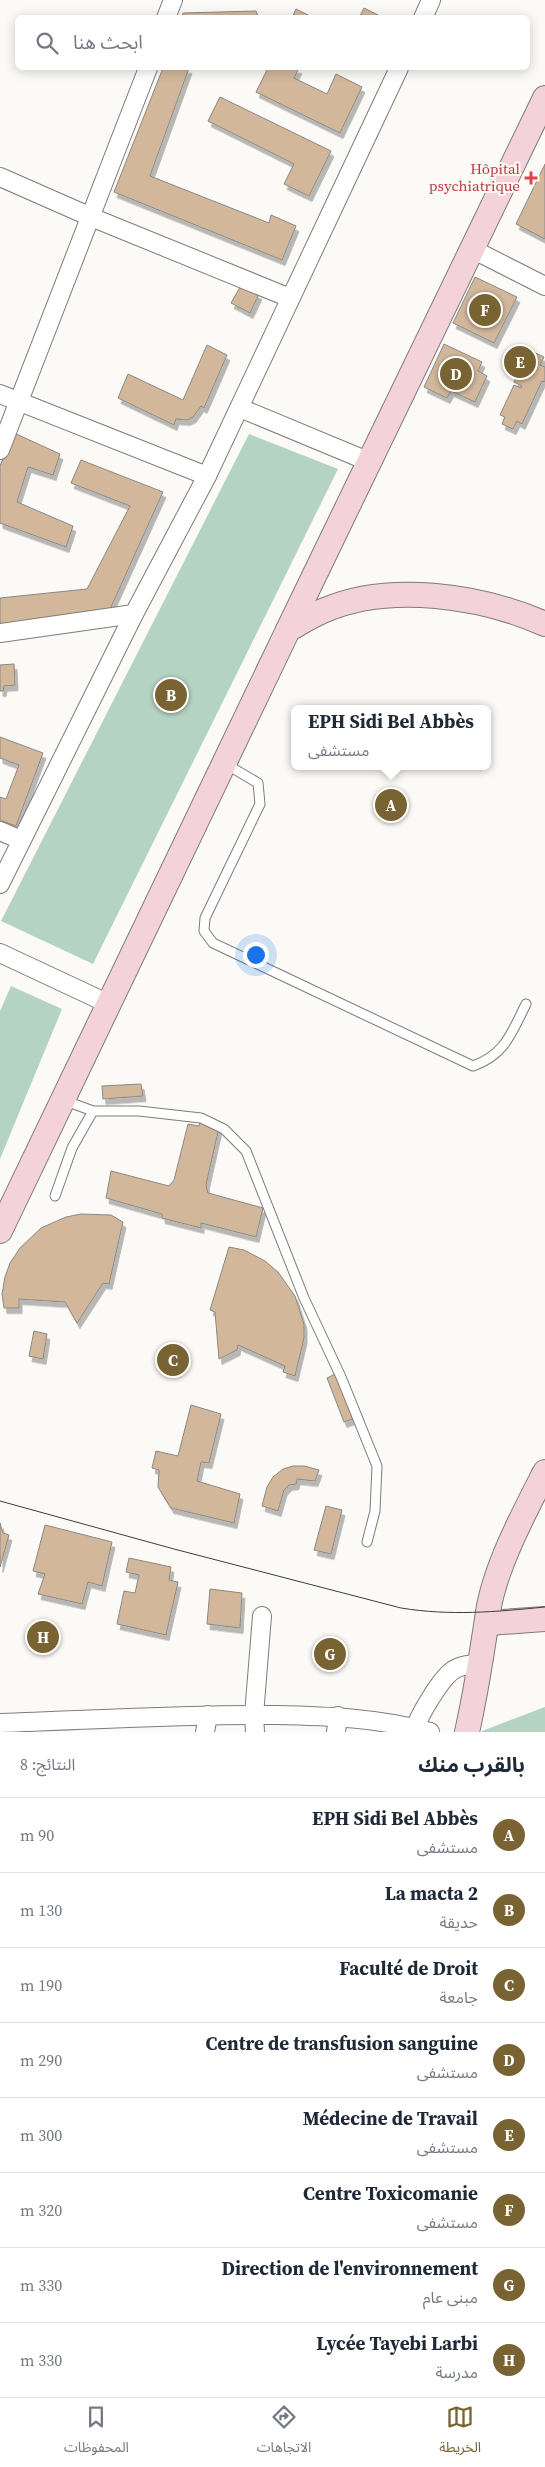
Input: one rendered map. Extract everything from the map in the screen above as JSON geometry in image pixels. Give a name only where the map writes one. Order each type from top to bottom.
[{"type":"main road","points":[[0,1231],[288,630],[474,250],[545,98]]},
{"type":"main road","points":[[288,630],[324,610],[346,603],[389,596],[471,600],[529,617],[545,624]]},
{"type":"main road","points":[[467,1732],[482,1663],[488,1613],[497,1580],[518,1526],[545,1472]]},
{"type":"main road","points":[[488,1623],[545,1619]]},
{"type":"street","points":[[167,15],[173,0]]},
{"type":"street","points":[[424,15],[431,0]]},
{"type":"street","points":[[0,450],[147,70]]},
{"type":"street","points":[[0,884],[134,614],[207,476],[398,70]]},
{"type":"street","points":[[0,177],[91,217],[290,298]]},
{"type":"street","points":[[474,250],[545,286]]},
{"type":"street","points":[[0,394],[207,476]]},
{"type":"street","points":[[240,408],[370,462]]},
{"type":"street","points":[[0,634],[134,614]]},
{"type":"street","points":[[0,831],[22,840]]},
{"type":"street","points":[[0,953],[109,1004]]},
{"type":"street","points":[[255,1723],[262,1616]]},
{"type":"street","points":[[7,1726],[255,1723],[337,1724],[420,1731],[444,1679],[453,1671],[464,1666],[482,1663]]},
{"type":"lane","points":[[224,763],[258,783],[260,799],[257,811],[205,918],[204,931],[213,943],[474,1066],[488,1062],[504,1046],[526,1004]]},
{"type":"lane","points":[[62,1100],[93,1111],[139,1111],[201,1118],[224,1129],[246,1151],[304,1298],[340,1377],[377,1466],[375,1511],[367,1542]]},
{"type":"lane","points":[[55,1196],[72,1148],[93,1111]]},
{"type":"green space","points":[[249,434],[338,469],[93,964],[1,921]]},
{"type":"green space","points":[[11,986],[62,1009],[0,1159],[0,1011]]},
{"type":"green space","points":[[545,1707],[545,1732],[482,1732],[482,1731]]},
{"type":"building","points":[[364,8],[378,15],[360,15]]},
{"type":"building","points":[[296,9],[308,15],[293,15]]},
{"type":"building","points":[[256,11],[258,15],[183,15],[183,13]]},
{"type":"building","points":[[162,70],[188,70],[150,176],[269,223],[271,215],[296,226],[282,260],[114,192]]},
{"type":"building","points":[[267,70],[298,70],[294,78],[327,94],[336,74],[362,87],[340,133],[256,92]]},
{"type":"building","points":[[220,97],[331,151],[309,196],[284,184],[294,164],[208,121]]},
{"type":"building","points":[[545,164],[545,239],[516,224]]},
{"type":"building","points":[[475,277],[517,297],[494,343],[453,323]]},
{"type":"building","points":[[240,287],[259,294],[250,313],[231,303]]},
{"type":"building","points":[[444,344],[482,362],[478,371],[487,376],[475,402],[451,391],[447,398],[424,387]]},
{"type":"building","points":[[207,345],[227,355],[204,408],[201,406],[193,417],[187,420],[176,419],[174,425],[118,398],[128,374],[183,400]]},
{"type":"building","points":[[529,350],[544,357],[540,365],[545,367],[545,382],[542,381],[522,424],[517,421],[513,429],[502,424],[505,417],[500,415],[514,385],[521,388],[522,386],[514,382],[519,372],[511,368],[517,355],[524,359]]},
{"type":"building","points":[[14,433],[60,454],[53,475],[28,467],[17,502],[73,526],[66,547],[0,523],[0,466]]},
{"type":"building","points":[[81,460],[163,492],[107,616],[0,626],[0,598],[87,589],[130,506],[71,483]]},
{"type":"building","points":[[14,664],[15,685],[4,686],[3,691],[0,691],[0,665]]},
{"type":"building","points":[[0,737],[43,753],[16,826],[0,820],[0,797],[6,799],[19,765],[0,758]]},
{"type":"building","points":[[141,1084],[143,1096],[103,1099],[102,1086]]},
{"type":"building","points":[[200,1121],[219,1127],[206,1185],[208,1193],[263,1208],[256,1237],[201,1223],[201,1228],[162,1218],[162,1214],[106,1198],[111,1171],[169,1186],[174,1180],[188,1124],[199,1126]]},
{"type":"building","points":[[81,1214],[111,1215],[123,1222],[109,1284],[103,1283],[77,1323],[65,1302],[19,1299],[19,1308],[4,1308],[2,1294],[5,1277],[10,1263],[20,1248],[41,1228],[66,1217]]},
{"type":"building","points":[[229,1247],[244,1250],[265,1261],[278,1272],[295,1296],[304,1324],[304,1338],[295,1376],[283,1372],[285,1366],[238,1345],[237,1350],[219,1359],[215,1312],[210,1310]]},
{"type":"building","points":[[34,1331],[47,1334],[43,1359],[29,1356]]},
{"type":"building","points":[[335,1374],[355,1418],[344,1422],[327,1378]]},
{"type":"building","points":[[191,1405],[221,1414],[209,1463],[201,1462],[197,1481],[240,1494],[234,1523],[171,1508],[158,1487],[159,1470],[152,1468],[156,1451],[178,1456]]},
{"type":"building","points":[[293,1466],[304,1466],[319,1470],[315,1481],[297,1479],[296,1484],[289,1485],[284,1490],[278,1511],[262,1506],[267,1487],[273,1477],[283,1469]]},
{"type":"building","points":[[326,1506],[342,1510],[331,1554],[314,1550]]},
{"type":"building","points":[[0,1523],[3,1533],[9,1535],[0,1567]]},
{"type":"building","points":[[45,1525],[112,1542],[102,1586],[88,1582],[82,1604],[38,1594],[45,1574],[33,1571]]},
{"type":"building","points":[[129,1558],[171,1567],[169,1580],[178,1582],[166,1635],[117,1624],[124,1591],[135,1593],[139,1575],[126,1572]]},
{"type":"building","points":[[210,1589],[242,1593],[240,1628],[207,1624]]},
{"type":"tram line","points":[[0,1501],[174,1549],[401,1608],[455,1613],[545,1607]]},
{"type":"place","name":"Hôpital psychiatrique","points":[[531,178]]},
{"type":"place","name":"Centre Toxicomanie","points":[[485,310]]},
{"type":"place","name":"Médecine de Travail","points":[[520,362]]},
{"type":"place","name":"Centre de transfusion sanguine","points":[[456,374]]},
{"type":"place","name":"La macta 2","points":[[171,695]]},
{"type":"place","name":"EPH Sidi Bel Abbès","points":[[391,805]]},
{"type":"place","name":"Faculté de Droit","points":[[173,1360]]},
{"type":"place","name":"Lycée Tayebi Larbi","points":[[43,1637]]},
{"type":"place","name":"Direction de l'environnement","points":[[330,1654]]}]
